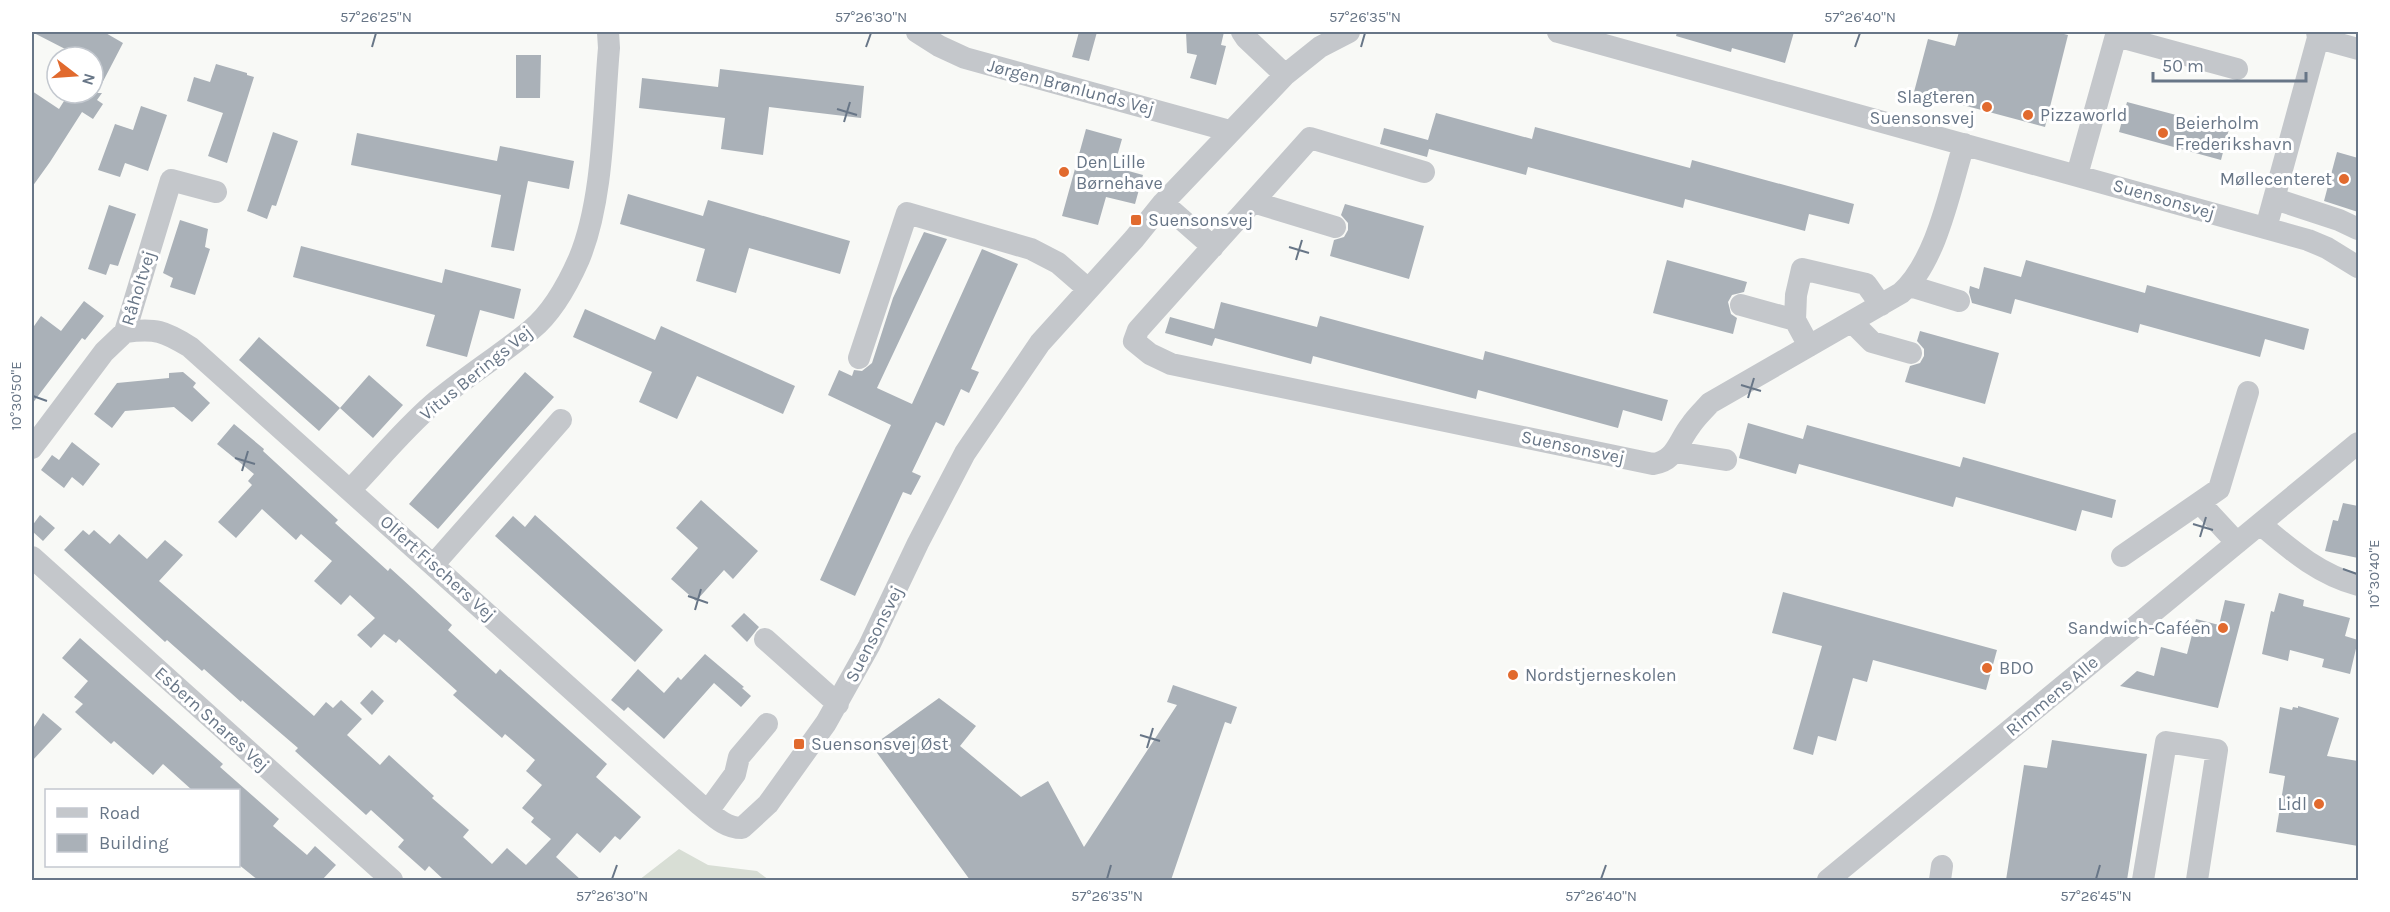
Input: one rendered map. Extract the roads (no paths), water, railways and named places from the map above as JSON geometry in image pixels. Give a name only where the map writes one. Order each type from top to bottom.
[{"type":"street","name":"Vitus Berings Vej","points":[[351,489],[430,407],[467,376],[532,329],[557,299],[569,279],[586,239],[596,203],[609,48],[608,32]]},
{"type":"street","name":"Jørgen Brønlunds Vej","points":[[917,32],[939,46],[965,58],[1230,131]]},
{"type":"street","points":[[1242,32],[1285,75]]},
{"type":"street","name":"Suensonsvej","points":[[742,828],[768,804],[809,749],[838,704],[965,453],[1040,343],[1163,203],[1285,75],[1320,47],[1349,32]]},
{"type":"street","name":"Suensonsvej","points":[[1558,32],[2266,228],[2327,248],[2358,267]]},
{"type":"street","points":[[2077,175],[2116,34],[2237,69]]},
{"type":"street","points":[[2266,228],[2318,35],[2358,49]]},
{"type":"street","name":"Suensonsvej","points":[[1424,172],[1310,138],[1138,330],[1134,341],[1150,354],[1171,364],[1653,464],[1664,463],[1675,452]]},
{"type":"street","points":[[1726,460],[1675,452],[1690,426],[1710,403],[1910,286],[1934,243],[1964,144]]},
{"type":"street","name":"Råholtvej","points":[[32,448],[104,352],[125,332],[171,180],[216,192]]},
{"type":"street","points":[[2275,199],[2339,220],[2358,229]]},
{"type":"street","points":[[1252,202],[1335,227]]},
{"type":"street","points":[[1163,203],[1213,247]]},
{"type":"street","points":[[858,358],[907,213],[1031,249],[1058,263],[1088,290]]},
{"type":"street","points":[[1809,346],[1795,320],[1796,295],[1802,269],[1866,284],[1881,305]]},
{"type":"street","points":[[1910,286],[1959,301]]},
{"type":"street","points":[[1741,305],[1795,320]]},
{"type":"street","points":[[1852,322],[1872,342],[1911,353]]},
{"type":"street","name":"Olfert Fischers Vej","points":[[125,332],[144,330],[167,333],[190,347],[708,810],[732,828],[742,828]]},
{"type":"street","points":[[2122,556],[2219,489],[2248,392]]},
{"type":"street","points":[[434,564],[561,420]]},
{"type":"street","name":"Rimmens Alle","points":[[1828,880],[2358,443]]},
{"type":"street","points":[[2200,503],[2237,543]]},
{"type":"street","points":[[2259,524],[2306,563],[2341,580],[2358,585]]},
{"type":"street","name":"Esbern Snares Vej","points":[[32,557],[392,880]]},
{"type":"street","points":[[765,639],[838,704]]},
{"type":"street","points":[[708,810],[735,774],[739,757],[768,724]]},
{"type":"street","points":[[2143,880],[2166,742],[2217,750],[2197,880]]},
{"type":"place","name":"Slagteren Suensonsvej","points":[[1987,107]]},
{"type":"place","name":"Pizzaworld","points":[[2028,115]]},
{"type":"place","name":"Beierholm Frederikshavn","points":[[2163,133]]},
{"type":"place","name":"Den Lille Børnehave","points":[[1064,172]]},
{"type":"place","name":"Møllecenteret","points":[[2344,179]]},
{"type":"place","name":"Suensonsvej","points":[[1136,220]]},
{"type":"place","name":"Sandwich-Caféen","points":[[2223,628]]},
{"type":"place","name":"BDO","points":[[1987,668]]},
{"type":"place","name":"Nordstjerneskolen","points":[[1513,675]]},
{"type":"place","name":"Suensonsvej Øst","points":[[799,744]]},
{"type":"place","name":"Lidl","points":[[2319,804]]}]
